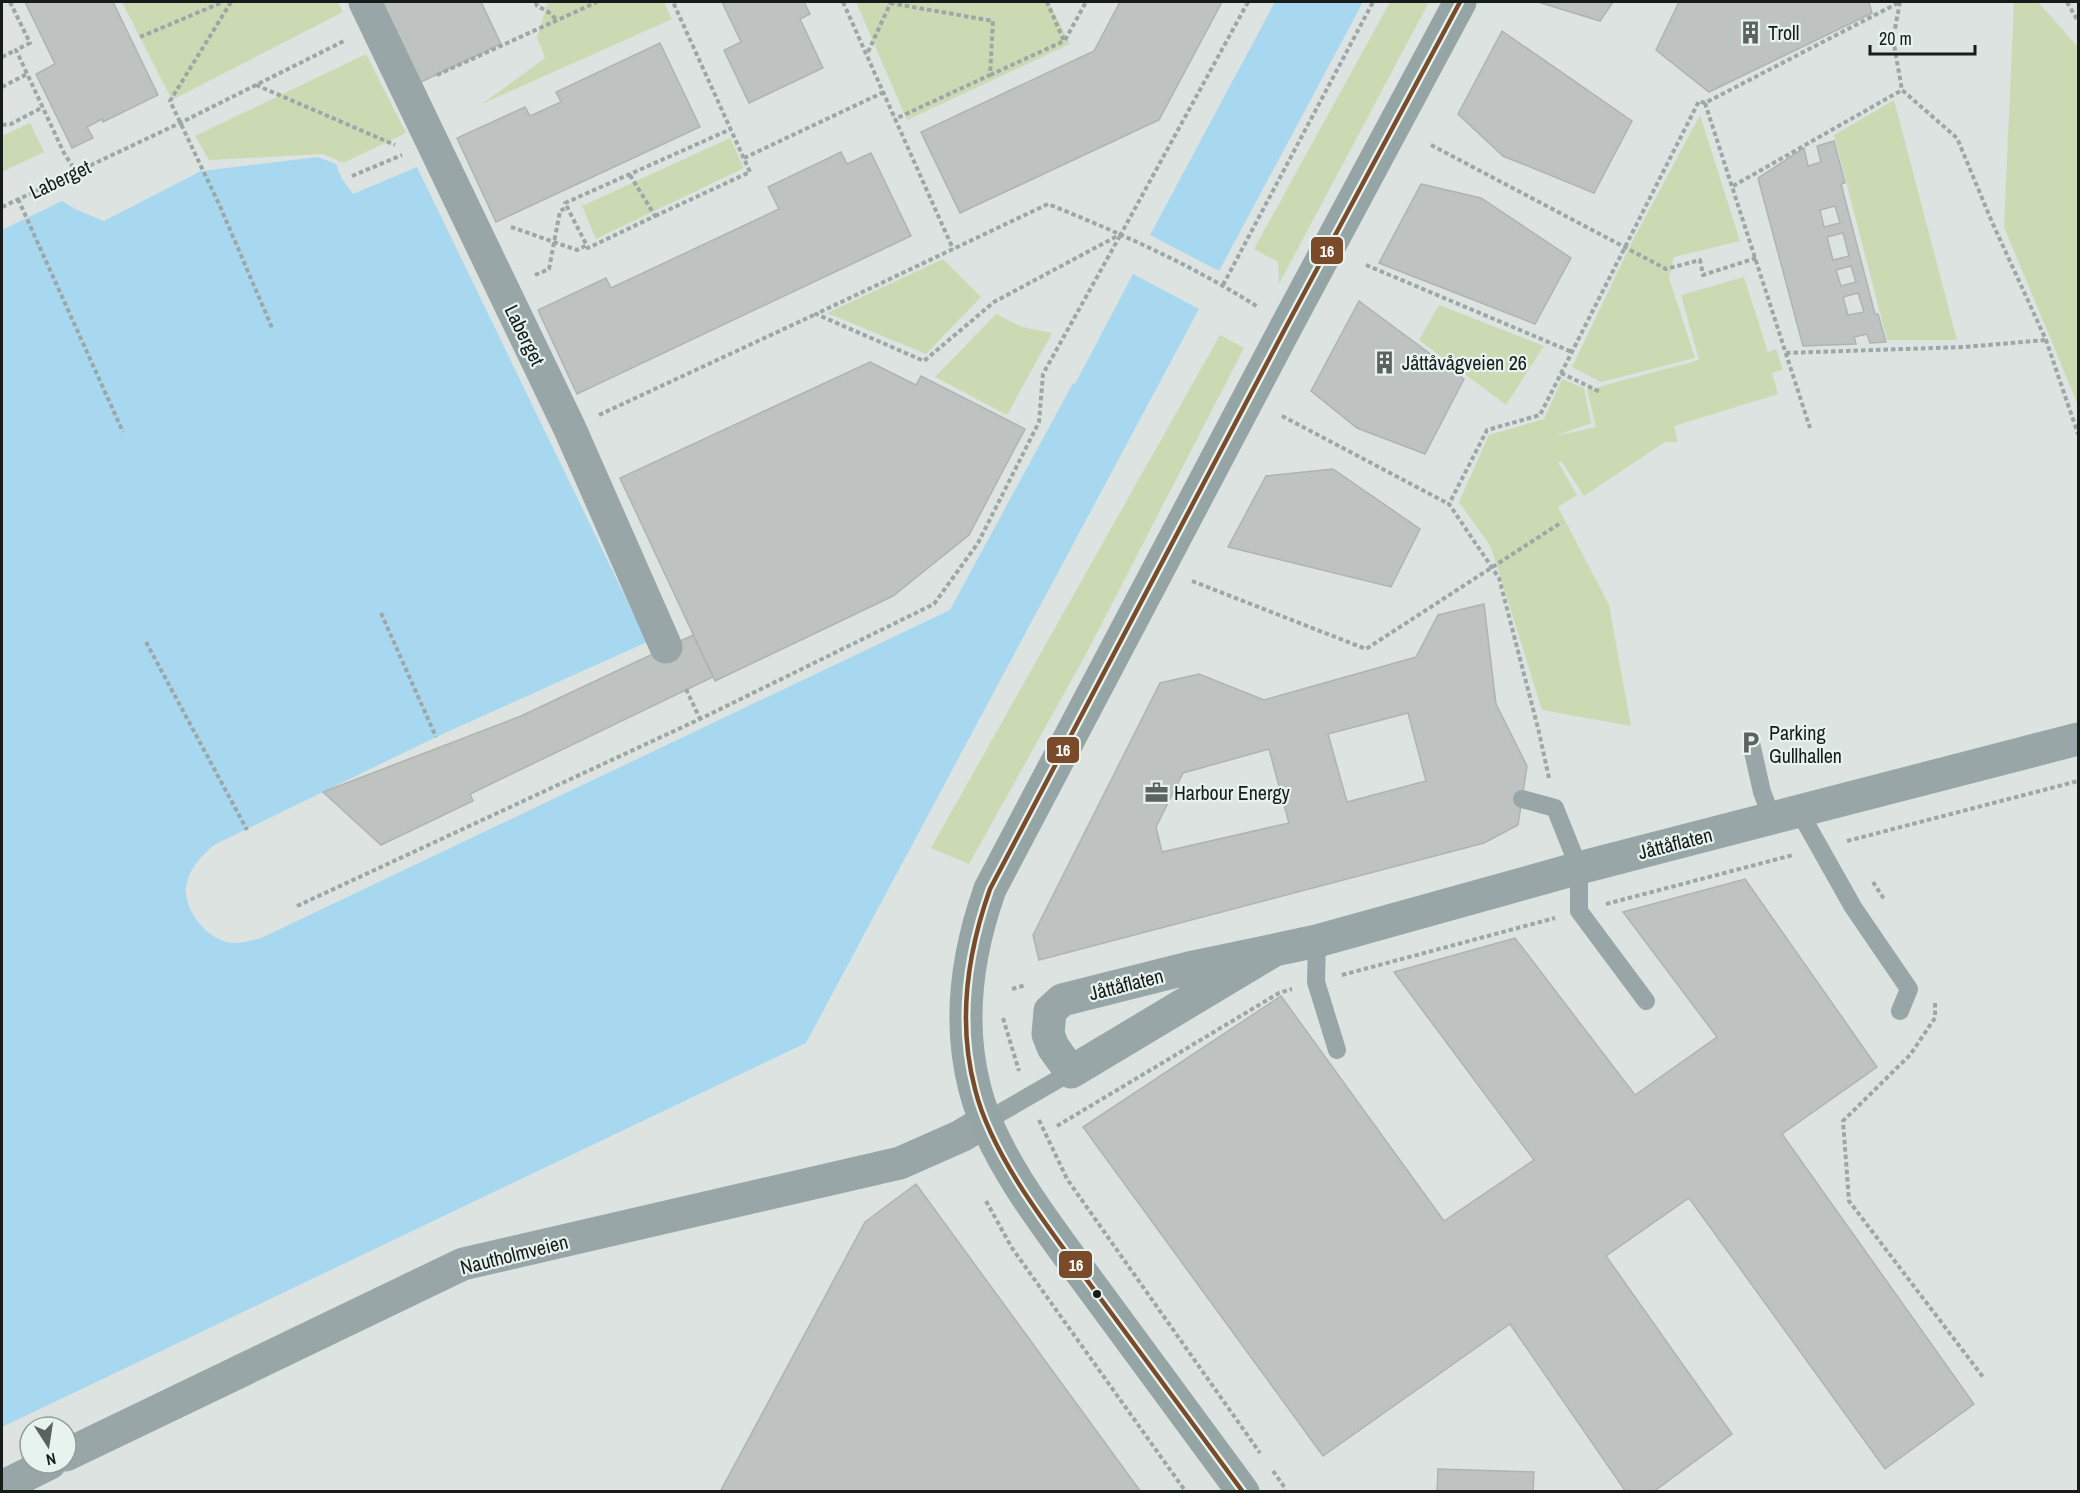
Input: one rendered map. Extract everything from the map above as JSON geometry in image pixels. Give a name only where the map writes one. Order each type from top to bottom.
[{"type":"street","points":[[1243,1491],[1039,1214],[1004,1157],[975,1092],[965,1030],[966,994],[974,940],[990,889],[1292,314],[1460,2]]},
{"type":"street","name":"Laberget","points":[[371,14],[570,429],[666,647]]},
{"type":"street","name":"Jåttåflaten","points":[[1273,951],[1071,1072],[1053,1047],[1048,1034],[1050,1011],[1062,1000],[1189,968],[1317,941],[1579,868],[2079,740]]},
{"type":"street","name":"Nautholmveien","points":[[78,1449],[463,1264],[900,1163],[961,1136],[986,1121]]},
{"type":"street","points":[[2,1486],[25,1475]]},
{"type":"lane","points":[[1751,743],[1762,792],[1786,815],[1909,989],[1900,1011]]},
{"type":"lane","points":[[1522,799],[1555,808],[1579,868],[1580,911],[1646,1001]]},
{"type":"lane","points":[[1317,941],[1316,982],[1337,1050]]},
{"type":"lane","name":"Jåttåflaten","points":[[986,1121],[1071,1072]]},
{"type":"path","points":[[2,57],[30,43],[10,2]]},
{"type":"path","points":[[140,37],[223,2]]},
{"type":"path","points":[[231,2],[170,101],[219,204],[273,330]]},
{"type":"path","points":[[536,2],[537,6],[557,20]]},
{"type":"path","points":[[407,89],[597,2]]},
{"type":"path","points":[[673,2],[731,129],[750,172],[588,248],[565,203],[731,129]]},
{"type":"path","points":[[843,2],[953,249]]},
{"type":"path","points":[[867,53],[891,2],[993,21],[990,75]]},
{"type":"path","points":[[1047,2],[1064,41]]},
{"type":"path","points":[[895,119],[1064,41],[1086,2]]},
{"type":"path","points":[[297,906],[700,719],[934,604],[978,543],[1040,422],[1043,375],[1248,2]]},
{"type":"path","points":[[1223,285],[1373,2]]},
{"type":"path","points":[[1900,2],[1893,39],[1902,90],[1957,138],[2046,340],[2079,434]]},
{"type":"path","points":[[1449,504],[1487,430],[1540,415],[1699,101],[1705,103],[1900,2]]},
{"type":"path","points":[[2067,2],[2079,21]]},
{"type":"path","name":"Laberget","points":[[2,207],[255,85],[371,14]]},
{"type":"path","points":[[16,50],[64,153],[76,172]]},
{"type":"path","points":[[2,87],[27,74]]},
{"type":"path","points":[[255,85],[400,147]]},
{"type":"path","points":[[1733,186],[1902,90]]},
{"type":"path","points":[[744,158],[884,92]]},
{"type":"path","points":[[1705,103],[1810,428]]},
{"type":"path","points":[[2,125],[11,124],[43,107]]},
{"type":"path","points":[[1431,145],[1666,269],[1700,260],[1703,275],[1756,258]]},
{"type":"path","points":[[352,176],[410,152]]},
{"type":"path","points":[[630,175],[655,216]]},
{"type":"path","points":[[18,199],[123,432]]},
{"type":"path","points":[[570,429],[1048,204],[1121,234],[1223,285],[1264,311]]},
{"type":"path","points":[[549,269],[560,211],[567,207]]},
{"type":"path","points":[[505,225],[577,250],[587,245]]},
{"type":"path","points":[[816,314],[924,361],[994,302],[1121,234]]},
{"type":"path","points":[[1366,265],[1572,352]]},
{"type":"path","points":[[1786,353],[1964,347],[2046,340]]},
{"type":"path","points":[[1561,373],[1600,392]]},
{"type":"path","points":[[1282,416],[1449,504],[1498,578],[1538,728],[1555,808]]},
{"type":"path","points":[[1189,580],[1366,649],[1563,522]]},
{"type":"path","points":[[381,613],[436,737]]},
{"type":"path","points":[[146,642],[247,830]]},
{"type":"path","points":[[686,689],[700,719]]},
{"type":"path","points":[[1848,840],[1854,850]]},
{"type":"path","points":[[1873,881],[1885,901]]},
{"type":"path","points":[[1934,994],[1935,1018],[1910,1055],[1843,1121],[1849,1201],[1983,1377]]},
{"type":"path","points":[[1002,1012],[1028,1097],[1067,1179],[1265,1459]]},
{"type":"path","points":[[986,1199],[1012,1248],[1186,1491]]},
{"type":"path","points":[[1272,1469],[1286,1491]]},
{"type":"green space","points":[[122,2],[338,2],[343,12],[172,100]]},
{"type":"green space","points":[[548,2],[664,2],[672,19],[482,104],[545,58],[537,38]]},
{"type":"green space","points":[[856,2],[1049,2],[1070,44],[907,120]]},
{"type":"green space","points":[[1390,2],[1429,2],[1279,284],[1278,262],[1254,249]]},
{"type":"green space","points":[[2014,2],[2038,2],[2078,47],[2078,405],[2004,227]]},
{"type":"green space","points":[[366,54],[406,133],[343,163],[323,154],[209,160],[195,136]]},
{"type":"green space","points":[[1894,100],[1957,340],[1887,340],[1834,135]]},
{"type":"green space","points":[[1700,115],[1740,241],[1674,257],[1669,278],[1695,358],[1601,382],[1572,367],[1632,242]]},
{"type":"green space","points":[[30,123],[44,152],[2,172],[2,136]]},
{"type":"green space","points":[[730,138],[744,168],[596,239],[582,206]]},
{"type":"green space","points":[[943,259],[981,297],[926,354],[827,313]]},
{"type":"green space","points":[[1744,277],[1768,352],[1776,349],[1783,370],[1772,373],[1778,394],[1674,426],[1678,442],[1665,442],[1584,496],[1562,462],[1558,462],[1577,495],[1558,507],[1609,605],[1631,726],[1542,710],[1491,547],[1459,502],[1489,435],[1544,419],[1562,379],[1584,388],[1591,423],[1555,436],[1596,427],[1587,390],[1699,360],[1681,295]]},
{"type":"green space","points":[[1439,305],[1544,346],[1506,405],[1419,340]]},
{"type":"green space","points":[[996,314],[1022,327],[1052,333],[1007,415],[935,377]]},
{"type":"green space","points":[[1220,335],[1244,348],[1085,656],[969,864],[931,848]]},
{"type":"water","points":[[1275,2],[1363,2],[1219,271],[1150,235]]},
{"type":"water","points":[[318,157],[336,164],[342,179],[353,194],[417,167],[647,642],[436,737],[214,845],[192,869],[187,881],[187,897],[189,907],[200,924],[208,932],[226,942],[238,943],[259,939],[950,610],[1133,274],[1199,309],[806,1043],[27,1415],[18,1415],[18,1419],[2,1427],[2,230],[62,201],[104,221],[201,171]]},
{"type":"building","points":[[25,2],[113,2],[158,95],[103,122],[102,119],[87,127],[93,138],[72,148],[36,74],[55,64]]},
{"type":"building","points":[[380,2],[481,2],[501,44],[419,83]]},
{"type":"building","points":[[722,2],[804,2],[810,14],[800,19],[823,68],[749,103],[724,50],[741,42]]},
{"type":"building","points":[[1120,2],[1222,2],[1159,120],[960,213],[921,132],[1094,51]]},
{"type":"building","points":[[1538,2],[1613,2],[1600,21]]},
{"type":"building","name":"Troll","points":[[1679,2],[1869,2],[1872,13],[1709,92],[1656,50]]},
{"type":"building","points":[[1502,31],[1632,121],[1594,193],[1503,156],[1458,114]]},
{"type":"building","points":[[660,43],[700,127],[496,222],[457,138],[525,107],[530,116],[561,102],[556,92]]},
{"type":"building","points":[[1834,141],[1845,183],[1841,184],[1875,314],[1878,314],[1886,342],[1870,343],[1867,334],[1854,337],[1856,344],[1803,346],[1758,178],[1804,148],[1808,166],[1821,162],[1817,146]],"holes":[[[1835,206],[1840,223],[1824,227],[1820,210]],[[1843,233],[1849,256],[1833,260],[1827,237]],[[1851,266],[1856,282],[1841,286],[1836,270]],[[1858,293],[1864,312],[1848,315],[1843,297]]]},
{"type":"building","points":[[841,152],[847,164],[871,153],[911,236],[577,394],[538,310],[606,278],[611,288],[779,209],[768,187]]},
{"type":"building","points":[[1421,184],[1481,198],[1571,258],[1535,324],[1379,263]]},
{"type":"building","name":"Jåttåvågveien 26","points":[[1359,301],[1464,379],[1425,454],[1357,428],[1311,391]]},
{"type":"building","points":[[870,362],[916,385],[921,376],[1025,429],[969,535],[893,596],[715,681],[620,478]]},
{"type":"building","points":[[1333,469],[1420,529],[1391,587],[1228,547],[1266,476]]},
{"type":"building","points":[[1484,604],[1496,704],[1527,766],[1518,825],[1484,843],[1039,960],[1033,935],[1160,683],[1199,674],[1264,700],[1416,657],[1438,615]],"holes":[[[1408,713],[1426,781],[1347,802],[1328,734]],[[1269,749],[1289,823],[1162,852],[1156,827],[1183,773]]]},
{"type":"building","points":[[693,635],[713,677],[470,794],[473,801],[381,845],[323,792],[521,716]]},
{"type":"building","points":[[1745,879],[1877,1067],[1782,1134],[1974,1404],[1885,1469],[1689,1198],[1606,1256],[1732,1434],[1653,1492],[1626,1492],[1510,1324],[1323,1456],[1083,1127],[1281,996],[1444,1221],[1534,1160],[1394,972],[1515,938],[1635,1095],[1717,1037],[1623,912]]},
{"type":"building","points":[[916,1184],[1141,1492],[720,1492],[865,1222]]},
{"type":"building","points":[[1438,1469],[1534,1472],[1533,1492],[1437,1492]]},
{"type":"transit line","name":"16","points":[[1243,1492],[1043,1220],[995,1142],[983,1115],[970,1064],[966,1013],[970,963],[990,889],[1460,2]]},
{"type":"place","name":"Troll","points":[[1750,32]]},
{"type":"place","name":"Jåttåvågveien 26","points":[[1384,362]]},
{"type":"place","name":"Parking Gullhallen","points":[[1751,743]]},
{"type":"place","name":"Harbour Energy","points":[[1156,792]]}]
